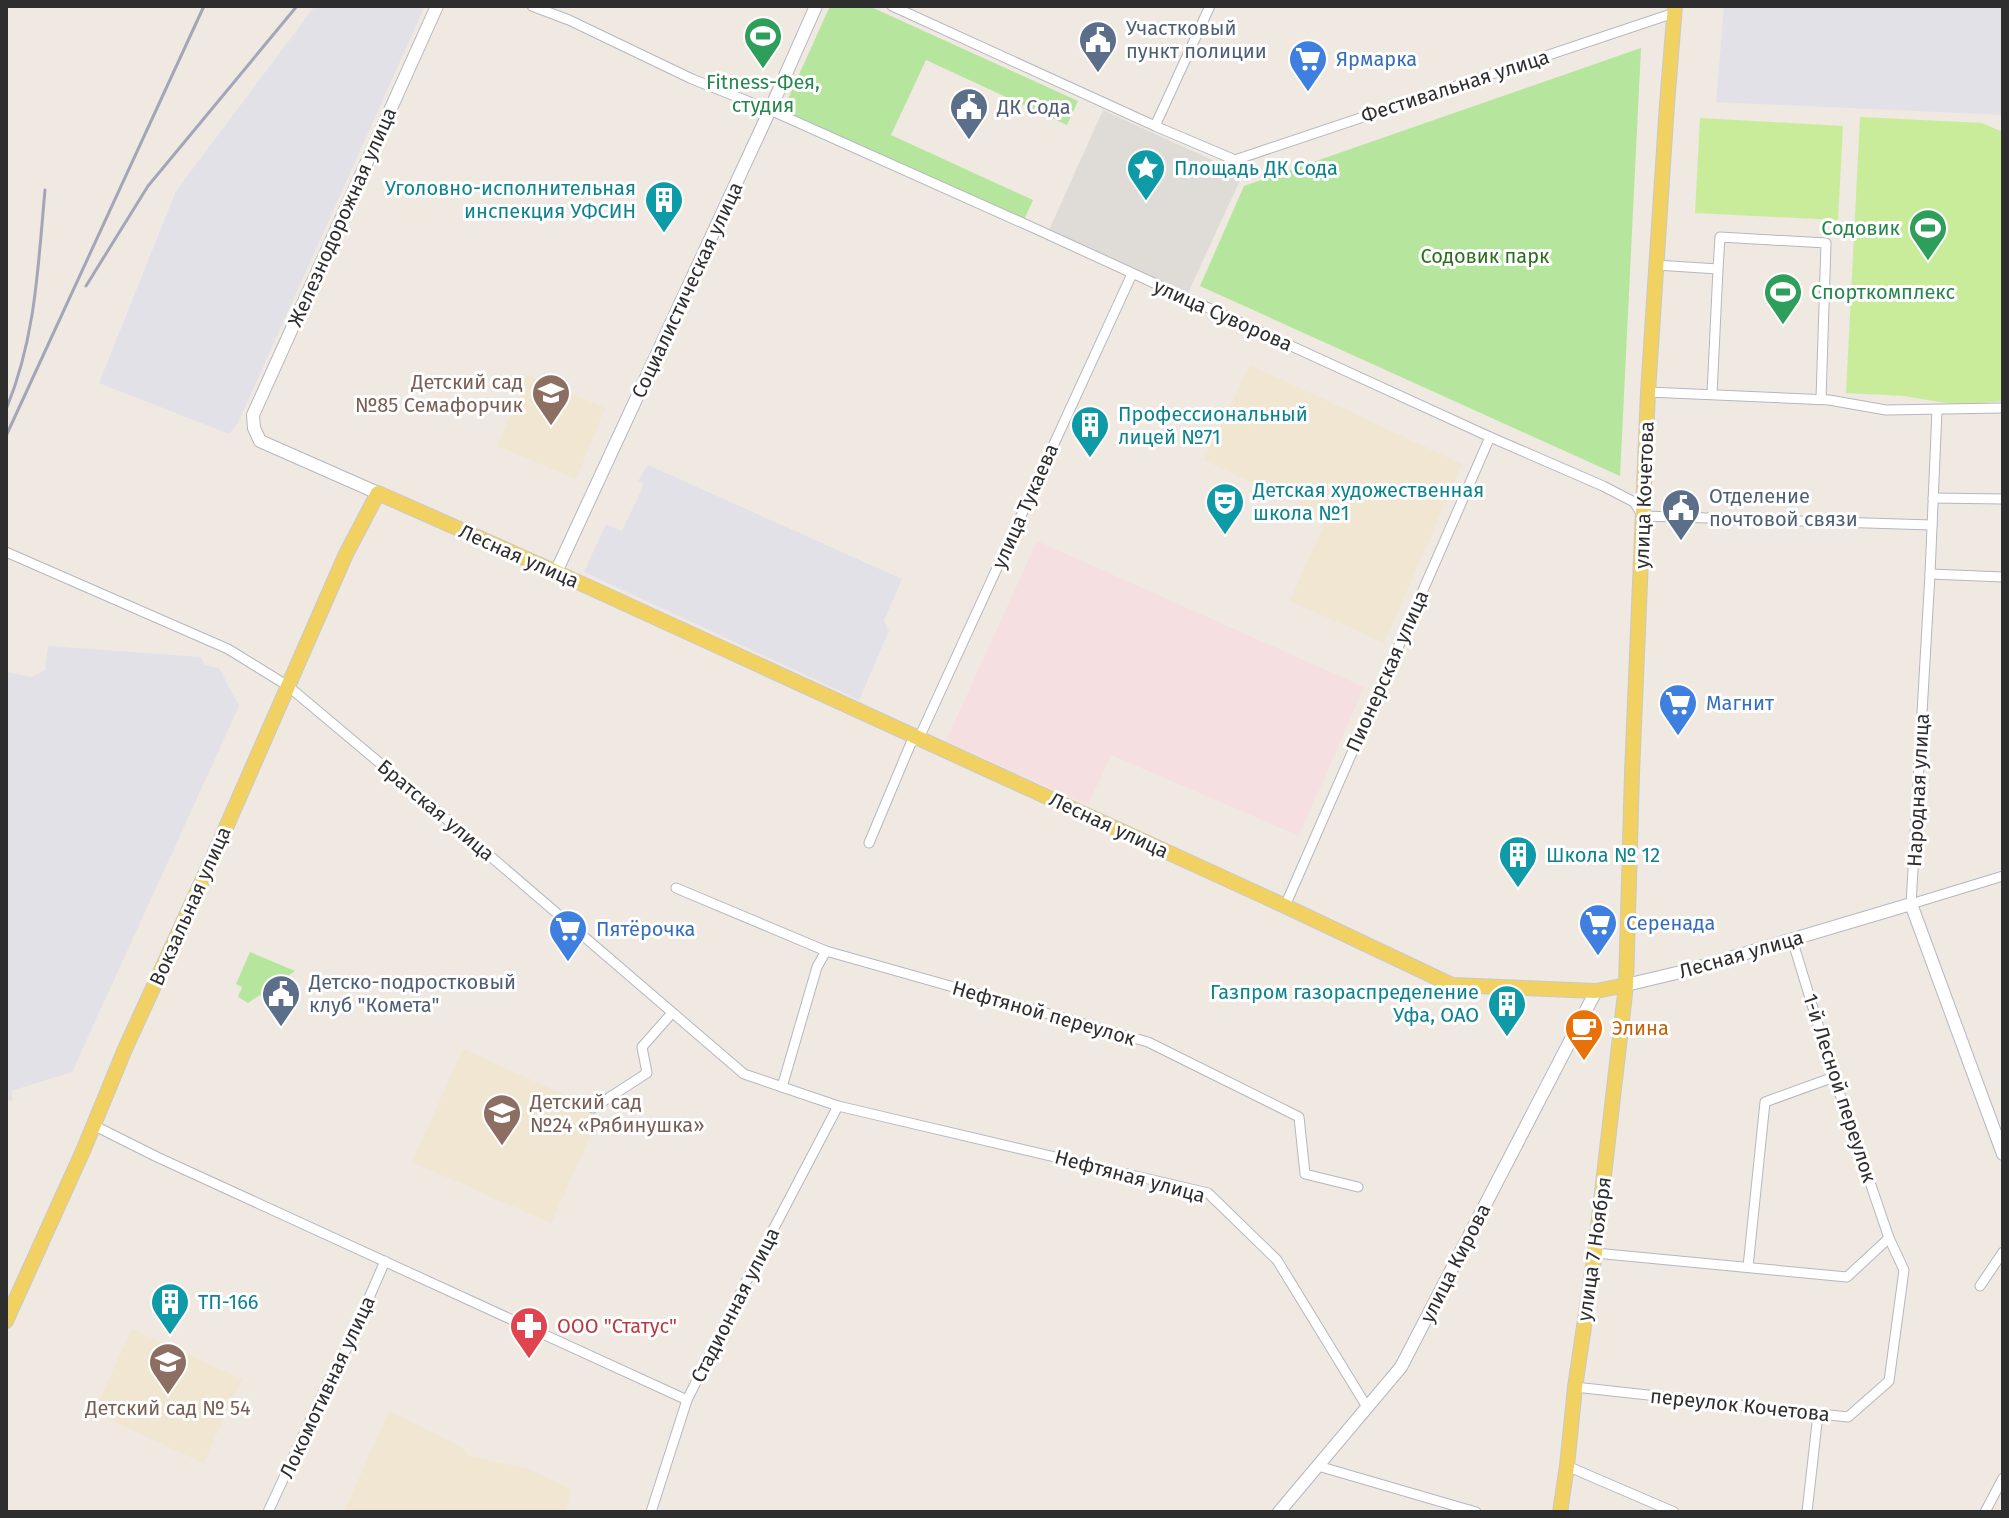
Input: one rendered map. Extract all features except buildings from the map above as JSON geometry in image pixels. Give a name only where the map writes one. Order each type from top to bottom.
[{"type":"main road","name":"улица Кочетова","points":[[1626,985],[1643,516],[1639,496],[1675,10]]},
{"type":"main road","name":"Лесная улица","points":[[378,493],[919,738],[1452,985],[1596,991],[1626,985]]},
{"type":"main road","name":"Вокзальная улица","points":[[6,1321],[346,554],[378,493]]},
{"type":"main road","name":"улица 7 Ноября","points":[[1560,1512],[1595,1253],[1626,985]]},
{"type":"street","name":"Железнодорожная улица","points":[[254,428],[253,415],[437,6]]},
{"type":"street","name":"улица Суворова","points":[[532,6],[569,20],[692,79],[770,110],[1490,437],[1639,496]]},
{"type":"street","name":"Социалистическая улица","points":[[556,572],[816,6]]},
{"type":"street","points":[[892,6],[1155,126],[1210,6]]},
{"type":"street","name":"Фестивальная улица","points":[[1155,126],[1235,160],[1675,10]]},
{"type":"street","points":[[1712,394],[1720,237],[1826,243],[1821,399]]},
{"type":"street","points":[[1656,265],[1718,269]]},
{"type":"street","name":"улица Тукаева","points":[[869,843],[911,743],[919,738],[1132,274]]},
{"type":"street","points":[[1648,392],[1821,399],[1886,410],[2003,408]]},
{"type":"street","name":"Народная улица","points":[[1937,410],[1911,904],[2003,1154]]},
{"type":"street","name":"Лесная улица","points":[[254,428],[260,441],[378,493]]},
{"type":"street","name":"Пионерская улица","points":[[1285,906],[1490,437]]},
{"type":"street","points":[[1933,498],[2003,499]]},
{"type":"street","points":[[1643,516],[1932,525]]},
{"type":"street","name":"Братская улица","points":[[6,552],[228,649],[288,686],[744,1074],[838,1106]]},
{"type":"street","points":[[1930,574],[2003,577]]},
{"type":"street","name":"Лесная улица","points":[[1626,985],[1689,970],[2003,876]]},
{"type":"street","name":"Нефтяной переулок","points":[[676,888],[826,951],[1148,1042],[1299,1117],[1305,1174],[1358,1187]]},
{"type":"street","name":"1-й Лесной переулок","points":[[1792,939],[1834,1077],[1889,1238]]},
{"type":"street","points":[[782,1087],[812,981],[826,951]]},
{"type":"street","name":"улица Кирова","points":[[1279,1512],[1401,1367],[1596,991]]},
{"type":"street","points":[[593,1108],[647,1073],[642,1047],[672,1013]]},
{"type":"street","points":[[1748,1267],[1765,1102],[1834,1077]]},
{"type":"street","name":"Нефтяная улица","points":[[838,1106],[1208,1193],[1277,1260],[1367,1407]]},
{"type":"street","name":"Стадионная улица","points":[[651,1512],[687,1400],[838,1106]]},
{"type":"street","points":[[93,1125],[687,1400]]},
{"type":"street","points":[[1595,1253],[1847,1277],[1889,1238]]},
{"type":"street","name":"переулок Кочетова","points":[[1575,1387],[1848,1417],[1889,1381],[1904,1270],[1889,1238]]},
{"type":"street","points":[[1980,1286],[2003,1252]]},
{"type":"street","name":"Локомотивная улица","points":[[268,1512],[328,1382],[349,1344],[385,1261]]},
{"type":"street","points":[[1807,1512],[1818,1414]]},
{"type":"street","points":[[1318,1466],[1476,1512]]},
{"type":"street","points":[[1567,1466],[1674,1512]]},
{"type":"street","points":[[1985,1512],[2003,1478]]},
{"type":"shaded area","points":[[315,6],[425,6],[238,423],[229,434],[99,383],[176,191]]},
{"type":"shaded area","points":[[1724,6],[2003,6],[2003,115],[1716,102]]},
{"type":"shaded area","name":"Площадь ДК Сода","points":[[1103,110],[1243,174],[1188,293],[1049,230]]},
{"type":"shaded area","points":[[1250,365],[1462,464],[1384,643],[1290,601],[1327,518],[1204,460]]},
{"type":"shaded area","name":"Детский сад №85 Семафорчик","points":[[527,375],[605,408],[576,479],[497,446]]},
{"type":"shaded area","points":[[648,465],[902,579],[884,621],[889,631],[859,700],[584,572],[606,524],[622,531],[644,484],[638,481]]},
{"type":"shaded area","points":[[1037,541],[1364,687],[1299,836],[1111,755],[1088,805],[946,741]]},
{"type":"shaded area","points":[[48,646],[201,657],[205,665],[219,668],[239,706],[72,1072],[11,1091],[13,1100],[6,1101],[6,672],[32,677],[45,670]]},
{"type":"shaded area","name":"Детский сад №24 «Рябинушка»","points":[[463,1049],[587,1105],[595,1118],[592,1132],[551,1223],[412,1162]]},
{"type":"shaded area","name":"Детский сад № 54","points":[[132,1329],[242,1379],[203,1463],[94,1412]]},
{"type":"shaded area","points":[[389,1411],[463,1448],[468,1456],[525,1468],[571,1489],[566,1512],[344,1512]]},
{"type":"green space","points":[[830,6],[869,6],[1078,101],[1067,125],[926,60],[891,135],[1033,200],[1024,220],[783,110]]},
{"type":"green space","name":"Содовик парк","points":[[1641,48],[1620,476],[1200,286],[1244,186]]},
{"type":"green space","name":"Содовик","points":[[1860,117],[1982,123],[2003,132],[2003,401],[1957,405],[1904,396],[1846,393]]},
{"type":"green space","points":[[1700,118],[1843,126],[1838,220],[1695,213]]},
{"type":"green space","points":[[250,952],[295,971],[248,1003],[238,997],[242,987],[236,984]]},
{"type":"railway","points":[[6,436],[204,6]]},
{"type":"railway","points":[[86,286],[148,186],[297,6]]},
{"type":"railway","points":[[7,407],[30,327],[45,190]]},
{"type":"place","name":"Fitness-Фея, студия","points":[[763,70]]},
{"type":"place","name":"Участковый пункт полиции","points":[[1098,74]]},
{"type":"place","name":"Ярмарка","points":[[1308,93]]},
{"type":"place","name":"ДК Сода","points":[[969,141]]},
{"type":"place","name":"Площадь ДК Сода","points":[[1146,202]]},
{"type":"place","name":"Уголовно-исполнительная инспекция УФСИН","points":[[664,234]]},
{"type":"place","name":"Содовик","points":[[1928,262]]},
{"type":"place","name":"Спорткомплекс","points":[[1783,326]]},
{"type":"place","name":"Детский сад №85 Семафорчик","points":[[551,427]]},
{"type":"place","name":"Профессиональный лицей №71","points":[[1090,459]]},
{"type":"place","name":"Детская художественная школа №1","points":[[1225,536]]},
{"type":"place","name":"Отделение почтовой связи","points":[[1681,542]]},
{"type":"place","name":"Магнит","points":[[1678,737]]},
{"type":"place","name":"Школа № 12","points":[[1518,889]]},
{"type":"place","name":"Серенада","points":[[1598,957]]},
{"type":"place","name":"Пятёрочка","points":[[568,963]]},
{"type":"place","name":"Детско-подростковый клуб \"Комета\"","points":[[281,1028]]},
{"type":"place","name":"Газпром газораспределение Уфа, ОАО","points":[[1507,1038]]},
{"type":"place","name":"Элина","points":[[1584,1062]]},
{"type":"place","name":"Детский сад №24 «Рябинушка»","points":[[502,1147]]},
{"type":"place","name":"ТП-166","points":[[170,1336]]},
{"type":"place","name":"ООО \"Статус\"","points":[[529,1360]]},
{"type":"place","name":"Детский сад № 54","points":[[168,1396]]}]
